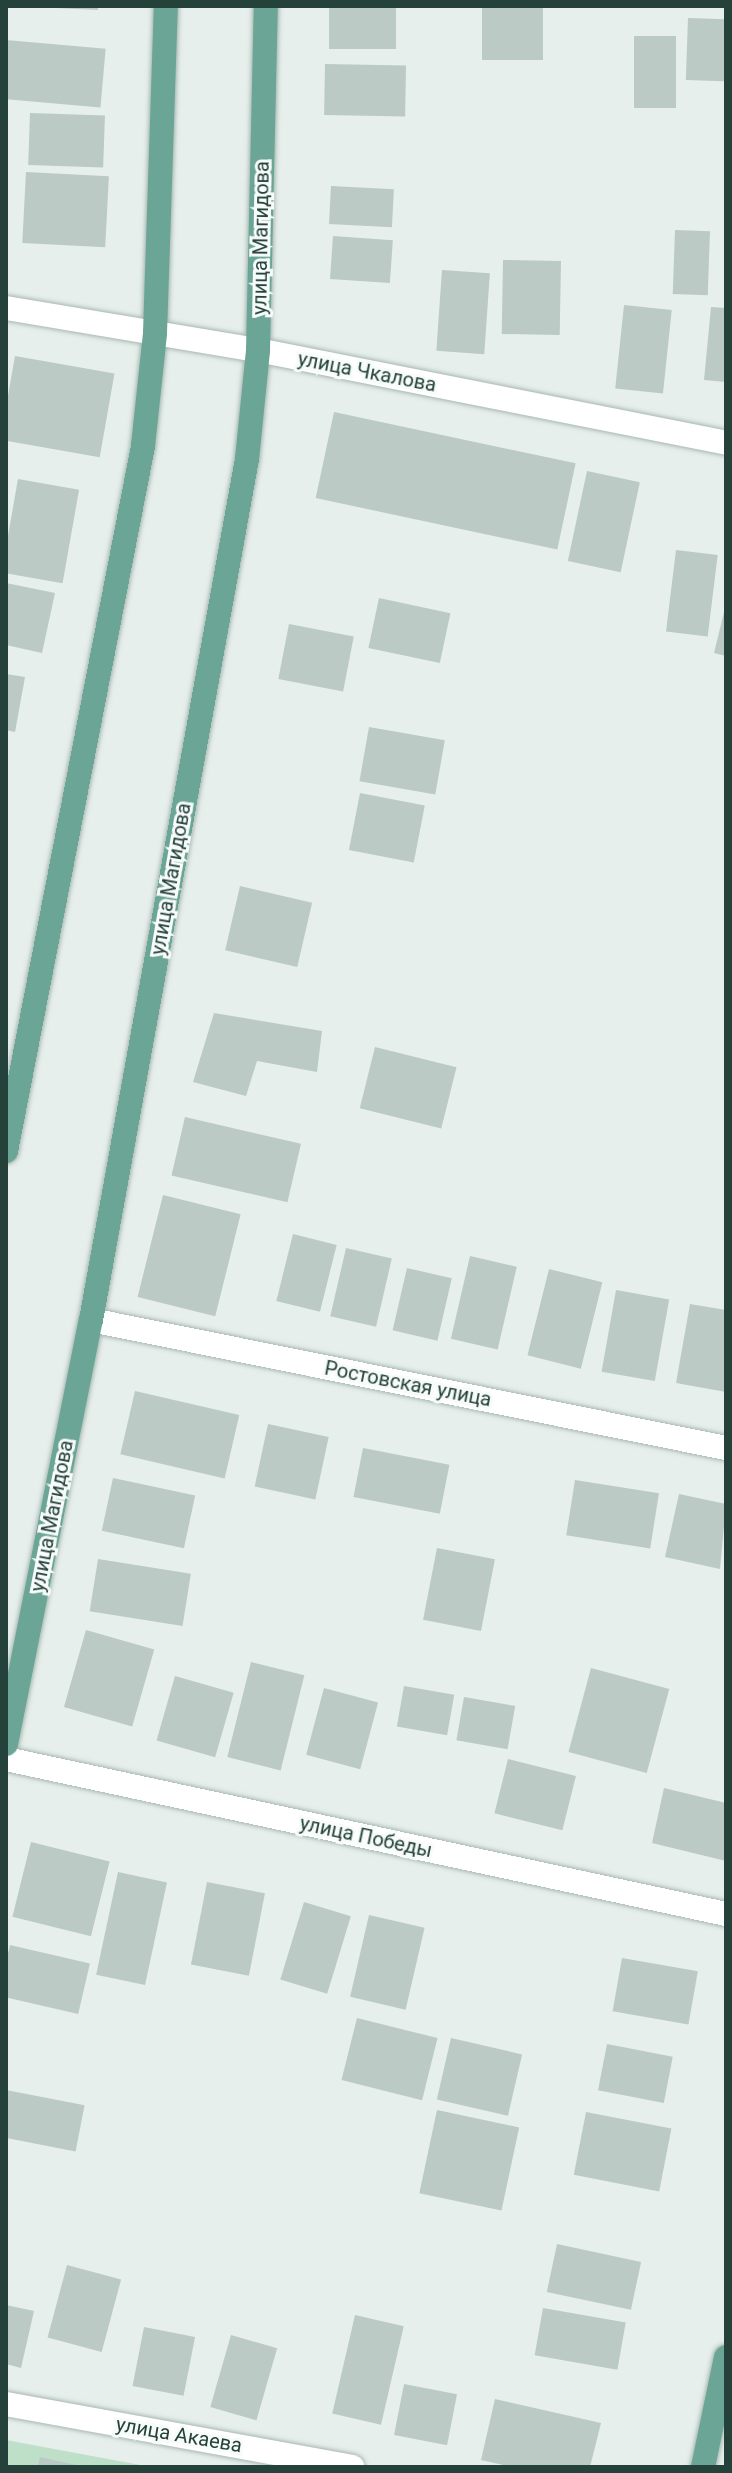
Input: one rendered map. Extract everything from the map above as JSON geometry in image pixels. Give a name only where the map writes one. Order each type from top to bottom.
[{"type":"main road","points":[[6,1151],[143,446],[155,333],[166,6]]},
{"type":"main road","name":"улица Магидова","points":[[6,1744],[91,1320],[247,459],[258,350],[266,6]]},
{"type":"main road","points":[[703,2467],[726,2357]]},
{"type":"street","name":"улица Чкалова","points":[[6,308],[258,350],[726,443]]},
{"type":"street","name":"Ростовская улица","points":[[91,1320],[726,1448]]},
{"type":"street","name":"улица Победы","points":[[6,1759],[726,1914]]},
{"type":"street","name":"улица Акаева","points":[[6,2404],[352,2467]]},
{"type":"green space","points":[[6,2440],[151,2467],[6,2467]]},
{"type":"building","points":[[98,6],[98,10],[55,8]]},
{"type":"building","points":[[329,6],[396,6],[396,49],[329,49]]},
{"type":"building","points":[[482,6],[543,6],[543,60],[482,60]]},
{"type":"building","points":[[688,18],[726,19],[724,81],[686,80]]},
{"type":"building","points":[[634,36],[676,36],[676,108],[634,108]]},
{"type":"building","points":[[6,40],[106,49],[100,107],[6,99]]},
{"type":"building","points":[[325,64],[406,65],[405,116],[324,115]]},
{"type":"building","points":[[30,113],[105,116],[103,168],[28,165]]},
{"type":"building","points":[[26,172],[109,176],[105,247],[22,243]]},
{"type":"building","points":[[331,186],[394,189],[392,227],[329,224]]},
{"type":"building","points":[[675,230],[710,231],[708,295],[673,294]]},
{"type":"building","points":[[333,236],[393,240],[390,283],[330,279]]},
{"type":"building","points":[[503,260],[561,261],[560,335],[502,334]]},
{"type":"building","points":[[442,270],[490,273],[484,354],[436,351]]},
{"type":"building","points":[[624,305],[672,310],[663,394],[615,389]]},
{"type":"building","points":[[711,307],[726,308],[726,382],[704,380]]},
{"type":"building","points":[[15,356],[114,374],[100,457],[6,441],[6,407]]},
{"type":"building","points":[[334,412],[576,463],[557,549],[316,498]]},
{"type":"building","points":[[587,471],[640,482],[621,572],[568,561]]},
{"type":"building","points":[[18,479],[79,490],[63,583],[6,573],[6,547]]},
{"type":"building","points":[[676,550],[718,555],[708,637],[666,631]]},
{"type":"building","points":[[6,583],[55,593],[42,653],[6,645]]},
{"type":"building","points":[[379,598],[450,613],[440,663],[368,648]]},
{"type":"building","points":[[726,604],[726,656],[714,653]]},
{"type":"building","points":[[289,624],[354,637],[343,692],[278,679]]},
{"type":"building","points":[[6,674],[25,677],[15,732],[6,730]]},
{"type":"building","points":[[369,727],[445,740],[435,795],[359,781]]},
{"type":"building","points":[[360,793],[425,806],[414,863],[349,850]]},
{"type":"building","points":[[240,886],[312,903],[297,967],[225,950]]},
{"type":"building","points":[[214,1013],[322,1031],[317,1072],[257,1061],[246,1096],[193,1082]]},
{"type":"building","points":[[375,1047],[457,1067],[441,1128],[360,1108]]},
{"type":"building","points":[[185,1117],[301,1144],[287,1202],[172,1175]]},
{"type":"building","points":[[163,1195],[241,1214],[215,1316],[138,1297]]},
{"type":"building","points":[[293,1234],[337,1245],[320,1312],[276,1301]]},
{"type":"building","points":[[346,1248],[392,1259],[376,1327],[330,1316]]},
{"type":"building","points":[[470,1256],[517,1267],[498,1350],[451,1339]]},
{"type":"building","points":[[407,1268],[452,1278],[437,1341],[393,1330]]},
{"type":"building","points":[[549,1269],[602,1282],[581,1369],[527,1355]]},
{"type":"building","points":[[616,1290],[669,1299],[655,1381],[602,1372]]},
{"type":"building","points":[[690,1304],[726,1310],[726,1392],[676,1383]]},
{"type":"building","points":[[135,1391],[239,1415],[225,1478],[120,1454]]},
{"type":"building","points":[[268,1424],[329,1437],[315,1499],[255,1487]]},
{"type":"building","points":[[363,1448],[449,1465],[440,1514],[353,1497]]},
{"type":"building","points":[[113,1478],[195,1495],[184,1548],[102,1531]]},
{"type":"building","points":[[575,1480],[659,1493],[650,1549],[566,1535]]},
{"type":"building","points":[[679,1494],[726,1504],[720,1569],[665,1557]]},
{"type":"building","points":[[437,1548],[495,1559],[481,1631],[423,1620]]},
{"type":"building","points":[[98,1559],[191,1574],[183,1626],[90,1611]]},
{"type":"building","points":[[86,1630],[154,1650],[132,1726],[64,1707]]},
{"type":"building","points":[[251,1662],[304,1675],[281,1770],[227,1757]]},
{"type":"building","points":[[591,1668],[669,1689],[647,1773],[568,1752]]},
{"type":"building","points":[[175,1676],[234,1693],[215,1757],[157,1740]]},
{"type":"building","points":[[404,1686],[454,1695],[447,1735],[397,1726]]},
{"type":"building","points":[[324,1688],[378,1702],[360,1769],[306,1755]]},
{"type":"building","points":[[464,1697],[515,1706],[508,1749],[456,1740]]},
{"type":"building","points":[[508,1759],[576,1776],[562,1830],[494,1813]]},
{"type":"building","points":[[664,1788],[726,1803],[726,1861],[652,1843]]},
{"type":"building","points":[[31,1842],[110,1862],[91,1936],[12,1917]]},
{"type":"building","points":[[118,1872],[167,1882],[145,1985],[96,1975]]},
{"type":"building","points":[[207,1882],[265,1893],[249,1976],[191,1964]]},
{"type":"building","points":[[304,1902],[351,1916],[327,1994],[280,1979]]},
{"type":"building","points":[[369,1915],[425,1928],[406,2010],[350,1997]]},
{"type":"building","points":[[10,1945],[90,1963],[78,2014],[6,1997],[6,1962]]},
{"type":"building","points":[[622,1958],[698,1971],[688,2025],[613,2011]]},
{"type":"building","points":[[357,2018],[438,2038],[422,2100],[342,2080]]},
{"type":"building","points":[[451,2038],[522,2054],[508,2116],[437,2099]]},
{"type":"building","points":[[607,2044],[673,2057],[664,2103],[598,2090]]},
{"type":"building","points":[[6,2090],[85,2105],[76,2151],[6,2138]]},
{"type":"building","points":[[437,2110],[519,2127],[501,2211],[419,2193]]},
{"type":"building","points":[[586,2112],[671,2129],[659,2191],[574,2175]]},
{"type":"building","points":[[557,2244],[641,2262],[631,2310],[547,2292]]},
{"type":"building","points":[[67,2265],[121,2279],[102,2352],[48,2337]]},
{"type":"building","points":[[6,2305],[34,2311],[21,2368],[6,2364]]},
{"type":"building","points":[[543,2308],[626,2323],[617,2370],[535,2355]]},
{"type":"building","points":[[355,2315],[404,2326],[381,2425],[332,2413]]},
{"type":"building","points":[[144,2327],[195,2337],[184,2396],[133,2386]]},
{"type":"building","points":[[231,2335],[277,2348],[256,2420],[210,2407]]},
{"type":"building","points":[[404,2384],[457,2394],[447,2445],[394,2435]]},
{"type":"building","points":[[495,2399],[601,2423],[590,2467],[512,2467],[481,2460]]},
{"type":"building","points":[[40,2457],[81,2466],[81,2467],[38,2467]]}]
